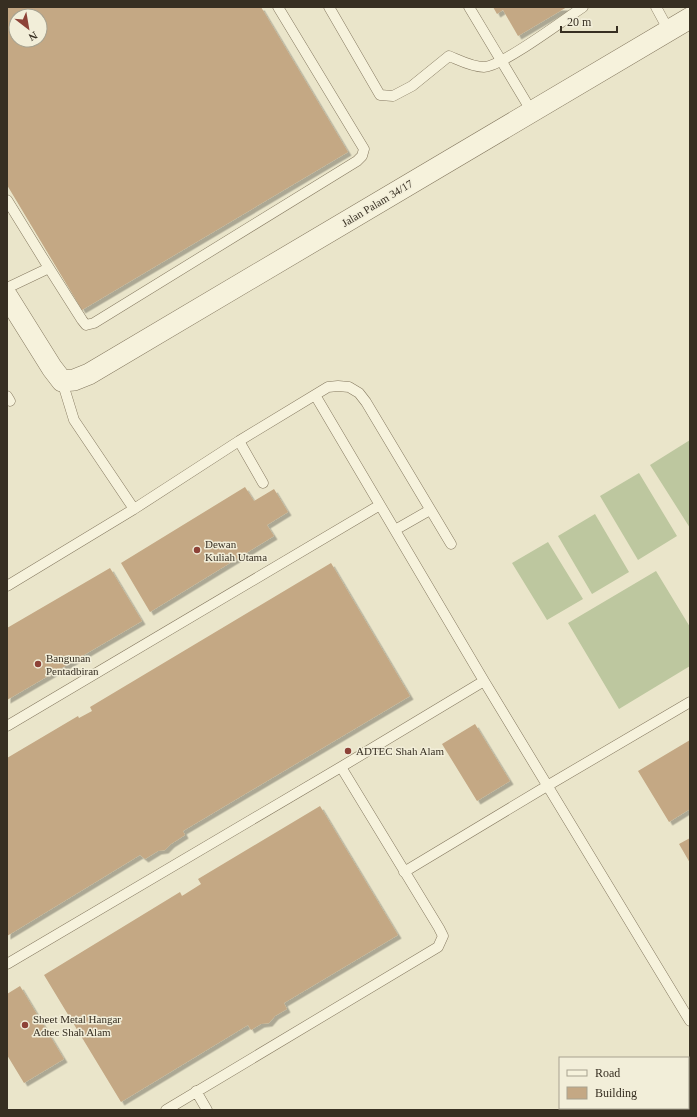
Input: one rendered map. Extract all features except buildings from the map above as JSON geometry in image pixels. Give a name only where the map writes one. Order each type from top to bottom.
[{"type":"street","name":"Jalan Palam 34/17","points":[[62,381],[74,380],[89,374],[690,18]]},
{"type":"street","points":[[7,296],[16,317],[62,381]]},
{"type":"lane","points":[[7,200],[82,320],[86,324],[94,323],[357,161],[362,156],[364,149],[278,7]]},
{"type":"lane","points":[[329,7],[380,94],[393,96],[412,86],[449,56],[484,68],[502,61],[583,7]]},
{"type":"lane","points":[[469,7],[532,112]]},
{"type":"lane","points":[[656,7],[669,31]]},
{"type":"lane","points":[[7,288],[49,268]]},
{"type":"lane","points":[[62,381],[74,420],[134,509]]},
{"type":"lane","points":[[7,586],[134,509],[239,441],[328,387],[338,386],[349,387],[359,393],[366,402],[451,544]]},
{"type":"lane","points":[[315,395],[484,681],[690,1021]]},
{"type":"lane","points":[[239,441],[263,483]]},
{"type":"lane","points":[[7,726],[380,504]]},
{"type":"lane","points":[[395,530],[430,510]]},
{"type":"lane","points":[[7,964],[484,681]]},
{"type":"lane","points":[[404,872],[690,702]]},
{"type":"lane","points":[[166,1110],[438,948],[443,936],[439,928],[341,767]]},
{"type":"lane","points":[[196,1092],[207,1110]]},
{"type":"green space","points":[[690,440],[690,528],[650,465]]},
{"type":"green space","points":[[639,473],[677,536],[638,560],[600,496]]},
{"type":"green space","points":[[595,514],[629,572],[592,594],[558,536]]},
{"type":"green space","points":[[548,542],[583,599],[547,620],[512,563]]},
{"type":"green space","points":[[656,571],[690,627],[690,666],[619,709],[568,623]]},
{"type":"place","name":"Dewan Kuliah Utama","points":[[197,550]]},
{"type":"place","name":"Bangunan Pentadbiran","points":[[38,664]]},
{"type":"place","name":"ADTEC Shah Alam","points":[[348,751]]},
{"type":"place","name":"Sheet Metal Hangar Adtec Shah Alam","points":[[25,1025]]}]
